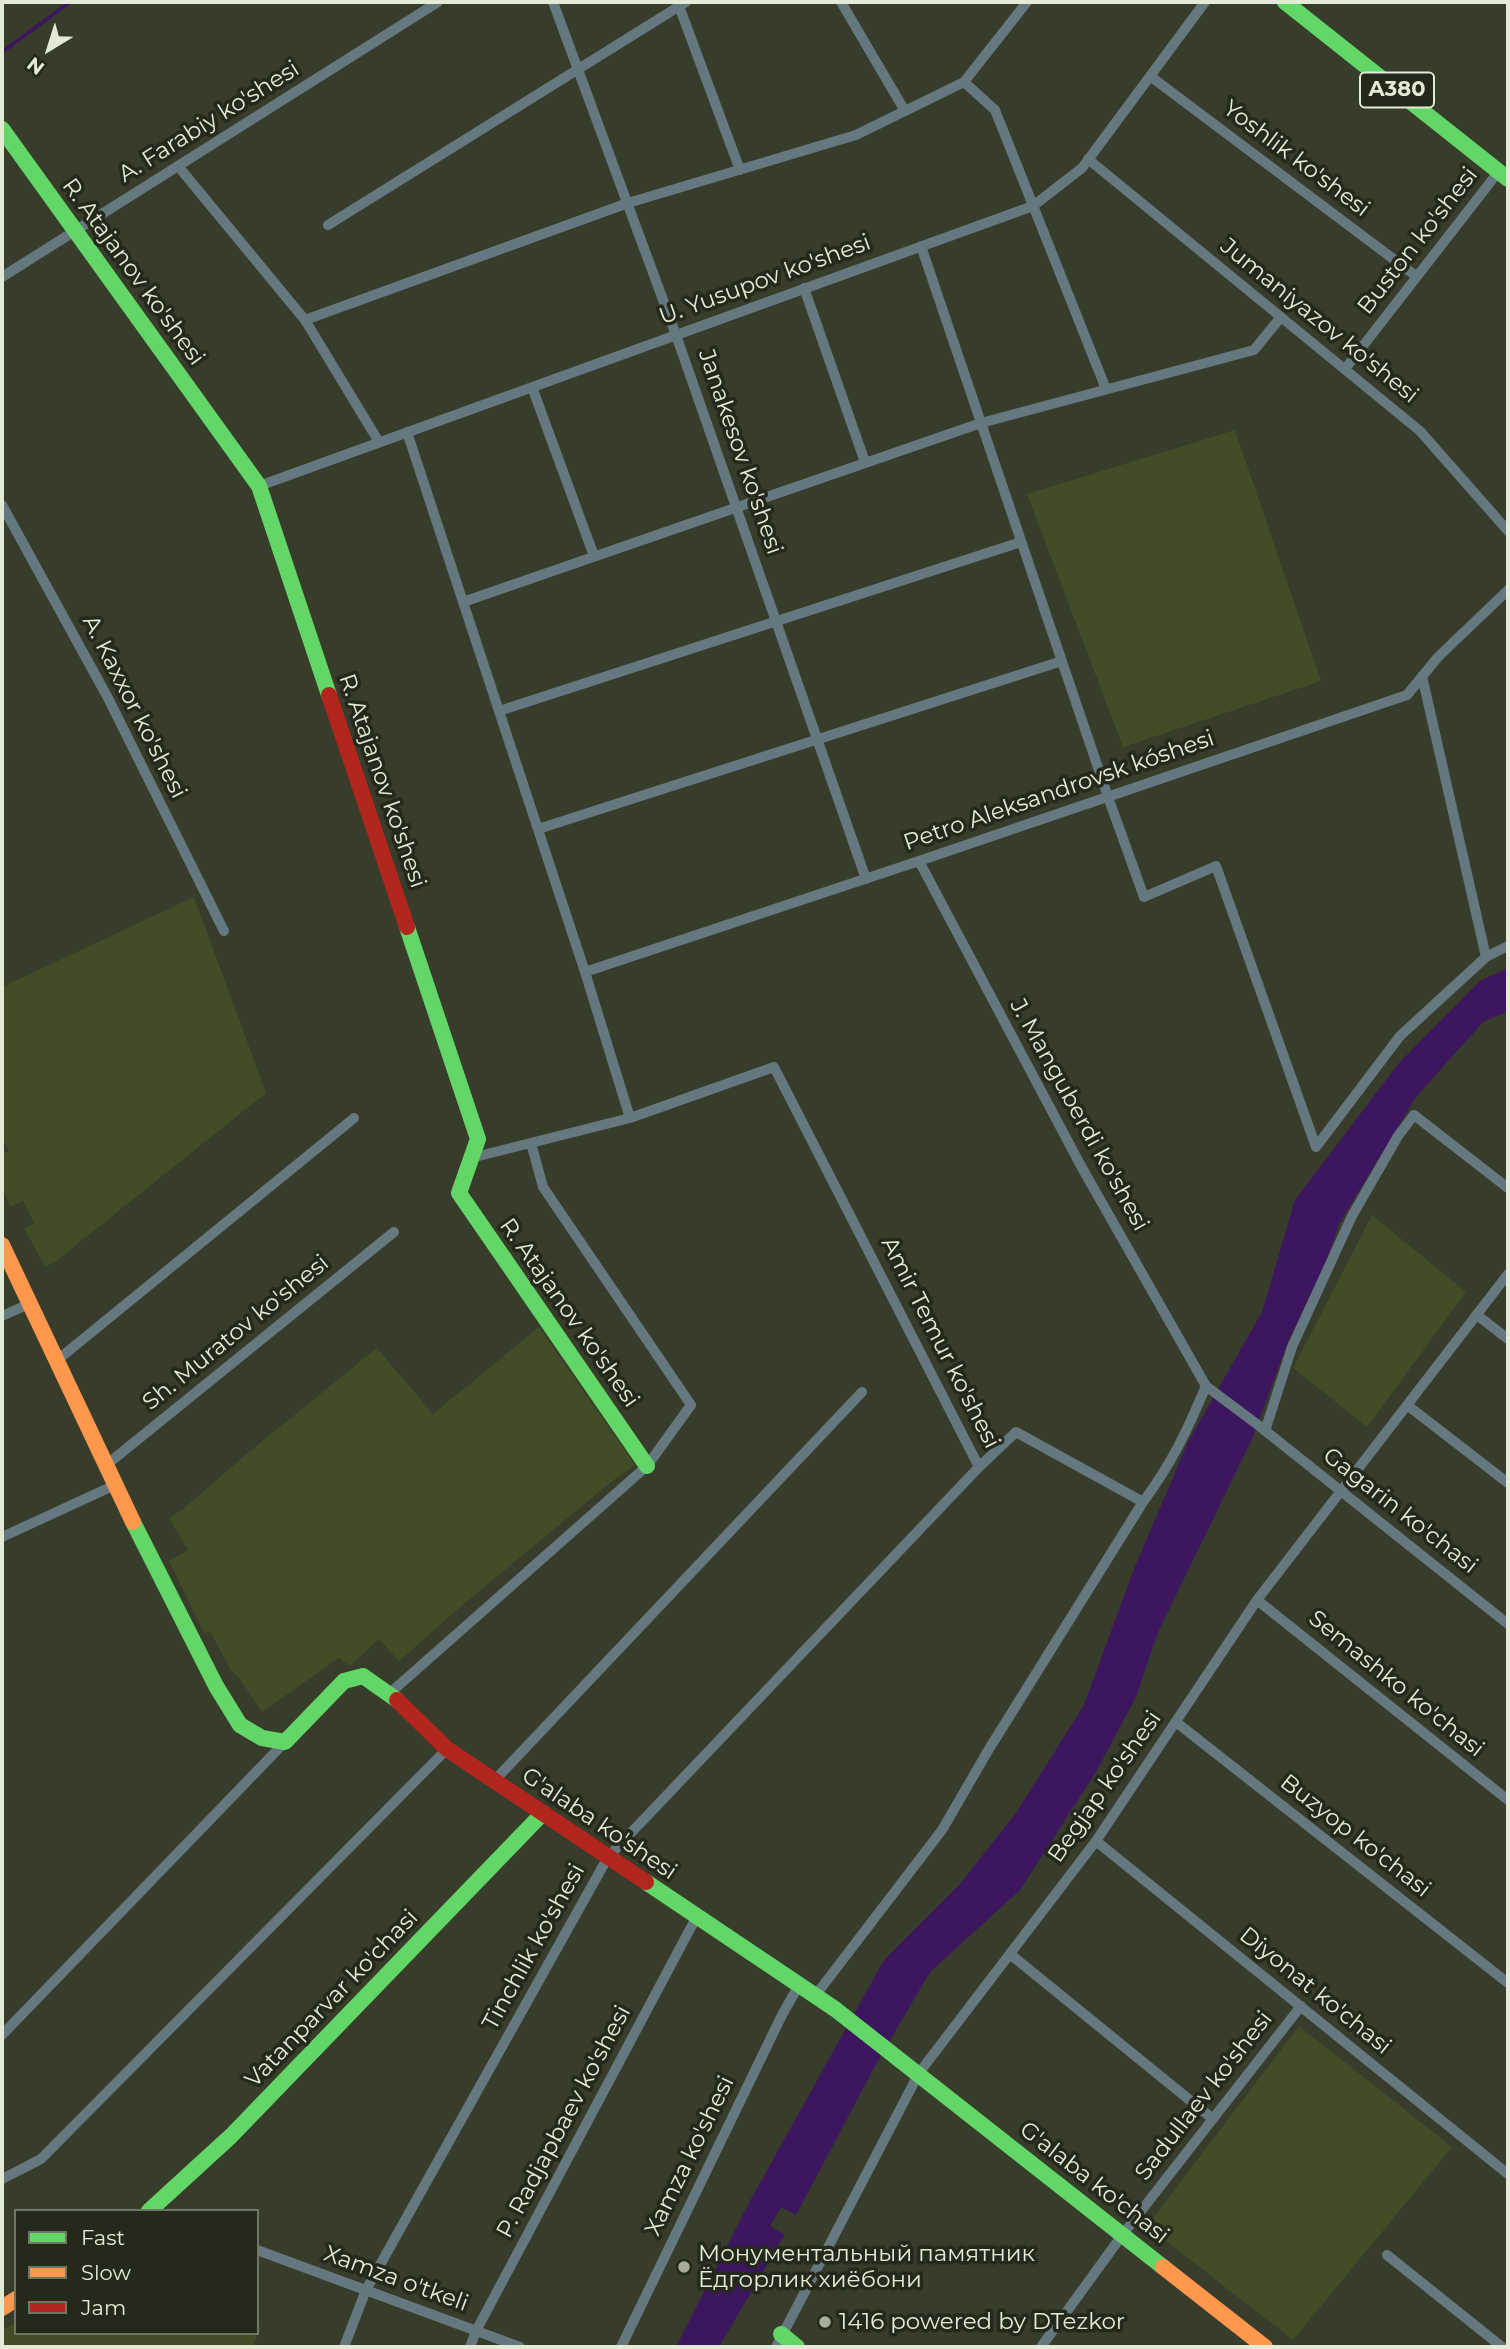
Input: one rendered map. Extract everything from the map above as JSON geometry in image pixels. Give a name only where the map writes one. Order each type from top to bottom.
[{"type":"main road","name":"A380","points":[[1285,2],[1503,175]]},
{"type":"main road","name":"R. Atajanov ko'shesi","points":[[2,129],[259,486],[478,1139],[458,1193],[647,1466]]},
{"type":"main road","points":[[2,1245],[114,1485],[216,1686],[240,1725],[262,1738],[285,1742]]},
{"type":"main road","name":"G'alaba ko'shesi","points":[[285,1742],[344,1681],[363,1676],[390,1693],[447,1749],[835,2009],[894,2054]]},
{"type":"main road","name":"Vatanparvar ko'chasi","points":[[152,2209],[231,2136],[542,1813]]},
{"type":"main road","name":"G'alaba ko'chasi","points":[[894,2054],[1265,2347]]},
{"type":"main road","points":[[778,2341],[797,2347]]},
{"type":"street","name":"A. Farabiy ko'shesi","points":[[2,277],[438,2]]},
{"type":"street","name":"Janakesov ko'shesi","points":[[553,2],[676,335],[866,879]]},
{"type":"street","points":[[841,2],[905,111]]},
{"type":"street","points":[[305,320],[628,203],[856,135],[964,82],[1027,2]]},
{"type":"street","name":"U. Yusupov ko'shesi","points":[[259,486],[1033,206],[1082,168],[1205,2]]},
{"type":"street","points":[[328,225],[683,4],[740,170]]},
{"type":"street","name":"Yoshlik ko'shesi","points":[[1150,76],[1416,276]]},
{"type":"street","points":[[964,82],[995,110],[1107,389]]},
{"type":"street","name":"Jumaniyazov ko'shesi","points":[[1088,159],[1420,431],[1508,531]]},
{"type":"street","points":[[178,166],[305,320],[379,442]]},
{"type":"street","name":"Buston ko'shesi","points":[[1345,369],[1416,276],[1503,175]]},
{"type":"street","points":[[921,246],[1144,897],[1216,866],[1316,1147],[1399,1036],[1486,957],[1508,946]]},
{"type":"street","points":[[804,288],[865,462]]},
{"type":"street","points":[[463,602],[981,423],[1254,350],[1281,317]]},
{"type":"street","points":[[532,387],[594,556]]},
{"type":"street","points":[[407,432],[585,972],[630,1118],[471,1158]]},
{"type":"street","name":"A. Kaxxor ko'shesi","points":[[2,505],[108,698],[224,931]]},
{"type":"street","points":[[499,711],[1021,542]]},
{"type":"street","name":"Petro Aleksandrovsk kóshesi","points":[[585,972],[1406,695],[1438,657],[1508,590]]},
{"type":"street","points":[[538,829],[1062,661]]},
{"type":"street","points":[[1422,676],[1486,957]]},
{"type":"street","name":"J. Manguberdi ko'shesi","points":[[919,861],[1081,1166],[1210,1389]]},
{"type":"street","name":"Amir Temur ko'shesi","points":[[630,1118],[774,1067],[979,1467],[1017,1432],[1143,1502]]},
{"type":"street","points":[[1262,1428],[1292,1347],[1352,1216],[1398,1136],[1414,1115],[1508,1188]]},
{"type":"street","points":[[56,1361],[354,1118]]},
{"type":"street","points":[[390,1693],[647,1466],[691,1405],[543,1187],[531,1143]]},
{"type":"street","name":"Sh. Muratov ko'shesi","points":[[105,1466],[394,1232]]},
{"type":"street","name":"Begjap ko'shesi","points":[[778,2341],[919,2073],[1096,1841],[1257,1600],[1508,1274]]},
{"type":"street","points":[[2,1315],[29,1304]]},
{"type":"street","points":[[1477,1315],[1508,1339]]},
{"type":"street","points":[[815,1996],[942,1830],[989,1749],[1143,1502],[1174,1458],[1210,1389]]},
{"type":"street","name":"Gagarin ko'chasi","points":[[1210,1389],[1508,1623]]},
{"type":"street","points":[[494,1781],[862,1392]]},
{"type":"street","points":[[1407,1405],[1508,1483]]},
{"type":"street","name":"Tinchlik ko'shesi","points":[[344,2347],[366,2290],[608,1857],[979,1467]]},
{"type":"street","points":[[2,1537],[114,1485]]},
{"type":"street","name":"Semashko ko'chasi","points":[[1257,1600],[1508,1800]]},
{"type":"street","name":"Buzyop ko'chasi","points":[[1176,1722],[1508,1983]]},
{"type":"street","points":[[2,2035],[285,1742]]},
{"type":"street","points":[[2,2179],[41,2159],[447,1749]]},
{"type":"street","name":"Diyonat ko'chasi","points":[[1096,1841],[1508,2174]]},
{"type":"street","name":"P. Radjapbaev ko'shesi","points":[[470,2347],[476,2331],[696,1916]]},
{"type":"street","points":[[1010,1954],[1213,2119]]},
{"type":"street","name":"Xamza ko'shesi","points":[[621,2347],[799,1985]]},
{"type":"street","name":"Sadullaev ko'shesi","points":[[1041,2347],[1123,2234],[1301,2006]]},
{"type":"street","name":"Xamza o'tkeli","points":[[259,2251],[520,2347]]},
{"type":"street","points":[[1388,2255],[1502,2347]]},
{"type":"shaded area","points":[[1235,430],[1321,681],[1123,747],[1027,494]]},
{"type":"shaded area","points":[[194,897],[266,1093],[55,1262],[45,1267],[24,1228],[34,1223],[23,1201],[10,1207],[2,1187],[2,1154],[9,1151],[2,1137],[2,987]]},
{"type":"shaded area","points":[[1508,968],[1508,1011],[1483,1022],[1416,1097],[1339,1224],[1326,1262],[1288,1342],[1252,1439],[1158,1632],[1136,1697],[1096,1772],[1020,1890],[930,1972],[875,2066],[796,2215],[719,2347],[676,2347],[750,2201],[884,1960],[960,1884],[1016,1813],[1084,1705],[1132,1574],[1188,1442],[1262,1312],[1295,1200],[1399,1063],[1480,981]]},
{"type":"shaded area","points":[[1372,1215],[1466,1292],[1367,1427],[1293,1368]]},
{"type":"shaded area","points":[[539,1327],[635,1465],[465,1603],[399,1661],[379,1639],[350,1666],[339,1658],[262,1712],[230,1669],[210,1631],[204,1633],[169,1561],[188,1550],[169,1518],[377,1348],[433,1414]]},
{"type":"shaded area","points":[[1299,2026],[1452,2147],[1293,2340],[1147,2226]]},
{"type":"shaded area","points":[[14,2323],[14,2335],[258,2335],[252,2347],[2,2347],[2,2331]]},
{"type":"pier","points":[[781,2207],[796,2215],[785,2235],[770,2226]]},
{"type":"waterway","points":[[2,52],[70,2]]},
{"type":"traffic: fast","points":[[1285,2],[1508,179]]},
{"type":"traffic: fast","points":[[2,129],[259,486],[329,695]]},
{"type":"traffic: fast","points":[[407,927],[478,1139],[459,1193],[647,1466]]},
{"type":"traffic: fast","points":[[133,1522],[216,1686],[240,1725],[262,1738],[285,1742],[344,1681],[363,1676],[397,1700]]},
{"type":"traffic: fast","points":[[151,2209],[231,2136],[543,1813]]},
{"type":"traffic: fast","points":[[646,1882],[835,2009],[1163,2267]]},
{"type":"traffic: fast","points":[[781,2334],[797,2347]]},
{"type":"traffic: slow","points":[[2,1245],[133,1522]]},
{"type":"traffic: slow","points":[[1163,2267],[1265,2347]]},
{"type":"traffic: slow","points":[[2,2308],[14,2300]]},
{"type":"traffic: jam","points":[[329,695],[407,927]]},
{"type":"traffic: jam","points":[[397,1700],[447,1749],[646,1882]]},
{"type":"place","name":"Монументальный памятник Ёдгорлик хиёбони","points":[[684,2267]]},
{"type":"place","name":"1416 powered by DTezkor","points":[[825,2322]]}]
